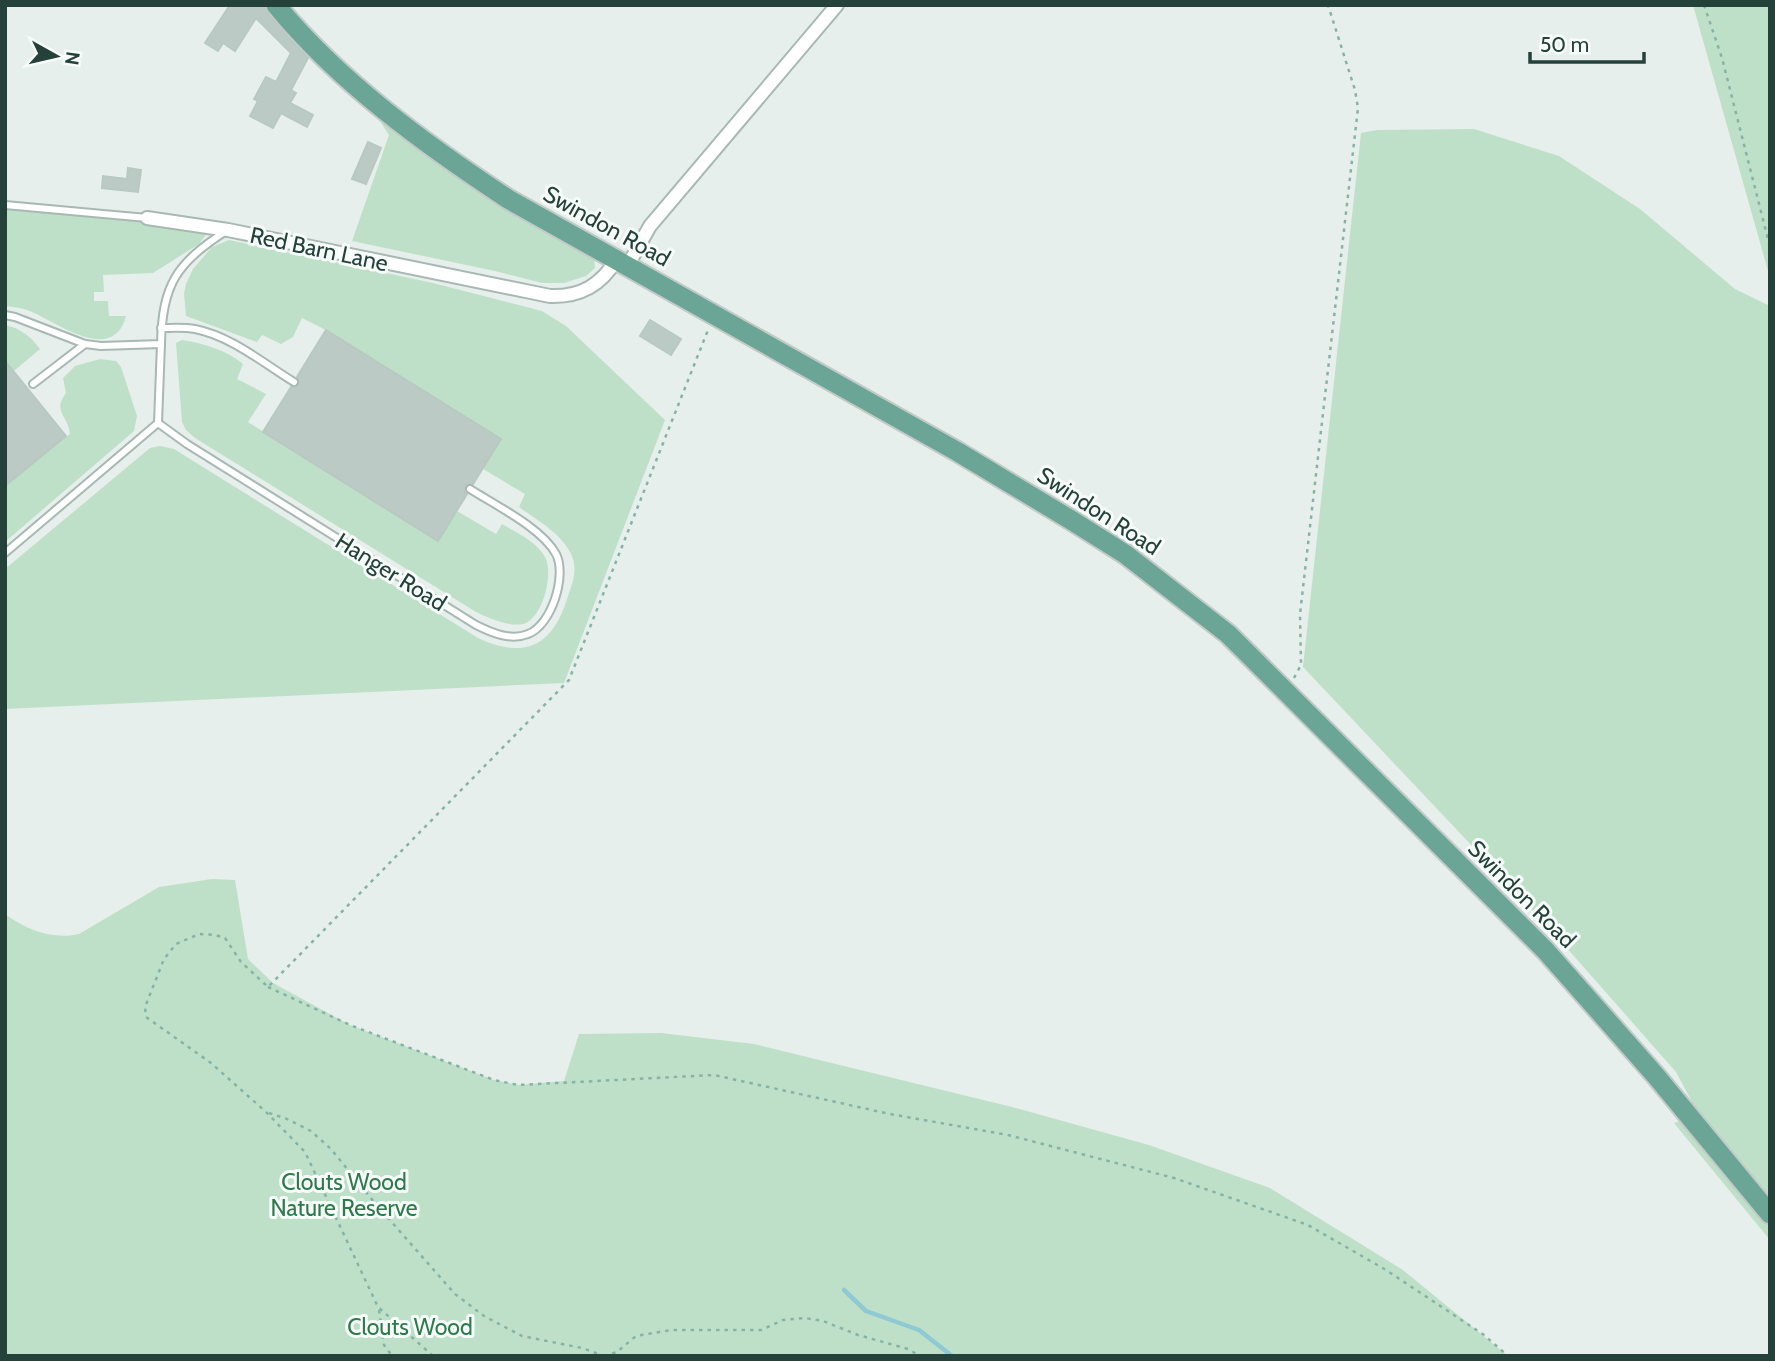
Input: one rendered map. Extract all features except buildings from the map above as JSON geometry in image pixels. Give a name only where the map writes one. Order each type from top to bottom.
[{"type":"main road","name":"Swindon Road","points":[[276,5],[348,78],[454,164],[508,199],[958,452],[1125,554],[1228,634],[1545,950],[1657,1076],[1770,1214]]},
{"type":"street","name":"Red Barn Lane","points":[[147,218],[228,230],[550,296],[576,295],[603,280],[622,262],[836,5]]},
{"type":"lane","name":"Red Barn Lane","points":[[5,205],[147,218]]},
{"type":"lane","points":[[5,553],[158,423],[161,328],[167,290],[174,277],[195,253],[228,230]]},
{"type":"lane","points":[[5,316],[15,317],[85,344],[161,344]]},
{"type":"lane","points":[[161,328],[193,329],[209,333],[238,347],[294,382]]},
{"type":"lane","points":[[33,384],[85,344]]},
{"type":"lane","name":"Hanger Road","points":[[158,423],[187,444],[476,625],[501,635],[522,636],[531,633],[546,618],[558,590],[560,567],[557,556],[545,539],[470,489]]},
{"type":"path","points":[[1286,689],[1301,665],[1300,614],[1358,108],[1355,90],[1328,5]]},
{"type":"path","points":[[1704,5],[1722,58],[1770,247]]},
{"type":"path","points":[[268,987],[569,680],[709,326]]},
{"type":"path","points":[[392,1356],[383,1342],[379,1308],[305,1152],[266,1112],[211,1063],[146,1017],[145,1007],[168,952],[183,939],[199,934],[215,934],[226,938],[241,962],[268,987],[350,1025],[494,1080],[518,1084],[714,1075],[890,1114],[1008,1135],[1174,1178],[1308,1225],[1386,1270],[1484,1335],[1508,1356]]},
{"type":"path","points":[[266,1112],[311,1131],[331,1149],[381,1211],[455,1294],[484,1316],[529,1338],[582,1348],[604,1356],[617,1352],[636,1336],[671,1329],[761,1330],[783,1320],[804,1318],[830,1323],[858,1335],[908,1349],[920,1356]]},
{"type":"path","points":[[379,1308],[433,1356]]},
{"type":"green space","points":[[1693,5],[1770,5],[1770,278]]},
{"type":"green space","points":[[374,112],[461,180],[594,258],[595,268],[586,276],[564,283],[542,283],[352,241],[389,135]]},
{"type":"green space","points":[[1474,129],[1559,156],[1640,209],[1735,289],[1770,306],[1770,1201],[1699,1115],[1676,1072],[1543,921],[1303,667],[1361,133],[1377,130]]},
{"type":"green space","points":[[5,209],[106,218],[207,233],[199,244],[153,273],[103,275],[104,292],[94,292],[94,301],[108,301],[109,316],[126,316],[119,330],[109,338],[97,339],[70,331],[29,311],[5,306]]},
{"type":"green space","points":[[229,240],[433,283],[542,311],[566,326],[665,420],[564,683],[5,709],[5,569],[150,448],[160,446],[174,449],[478,638],[495,645],[524,648],[546,637],[562,613],[573,581],[571,554],[555,533],[519,507],[525,494],[483,469],[501,439],[326,330],[302,318],[293,337],[281,344],[262,335],[257,342],[186,316],[184,294],[193,269],[212,247]]},
{"type":"green space","points":[[5,325],[25,334],[40,349],[14,371],[5,361]]},
{"type":"green space","points":[[182,340],[214,348],[243,364],[237,379],[266,394],[248,422],[438,541],[457,511],[496,534],[502,524],[531,542],[545,557],[548,574],[545,595],[536,614],[530,620],[517,625],[476,612],[195,438],[182,422],[176,343]]},
{"type":"green space","points":[[100,359],[116,361],[121,367],[137,416],[134,431],[5,542],[5,486],[70,434],[60,405],[66,393],[63,378],[75,366]]},
{"type":"green space","name":"Clouts Wood Nature Reserve","points":[[212,879],[235,880],[248,959],[273,983],[350,1025],[494,1080],[518,1085],[564,1081],[579,1034],[661,1033],[754,1044],[1012,1107],[1149,1145],[1270,1188],[1403,1270],[1508,1356],[5,1356],[5,914],[40,932],[70,936],[79,934],[159,887]]},
{"type":"green space","points":[[1683,1120],[1770,1224],[1770,1240],[1674,1123]]},
{"type":"waterway","points":[[844,1290],[866,1311],[919,1330],[952,1356]]},
{"type":"park label","name":"Clouts Wood","points":[[410,1327]]}]
